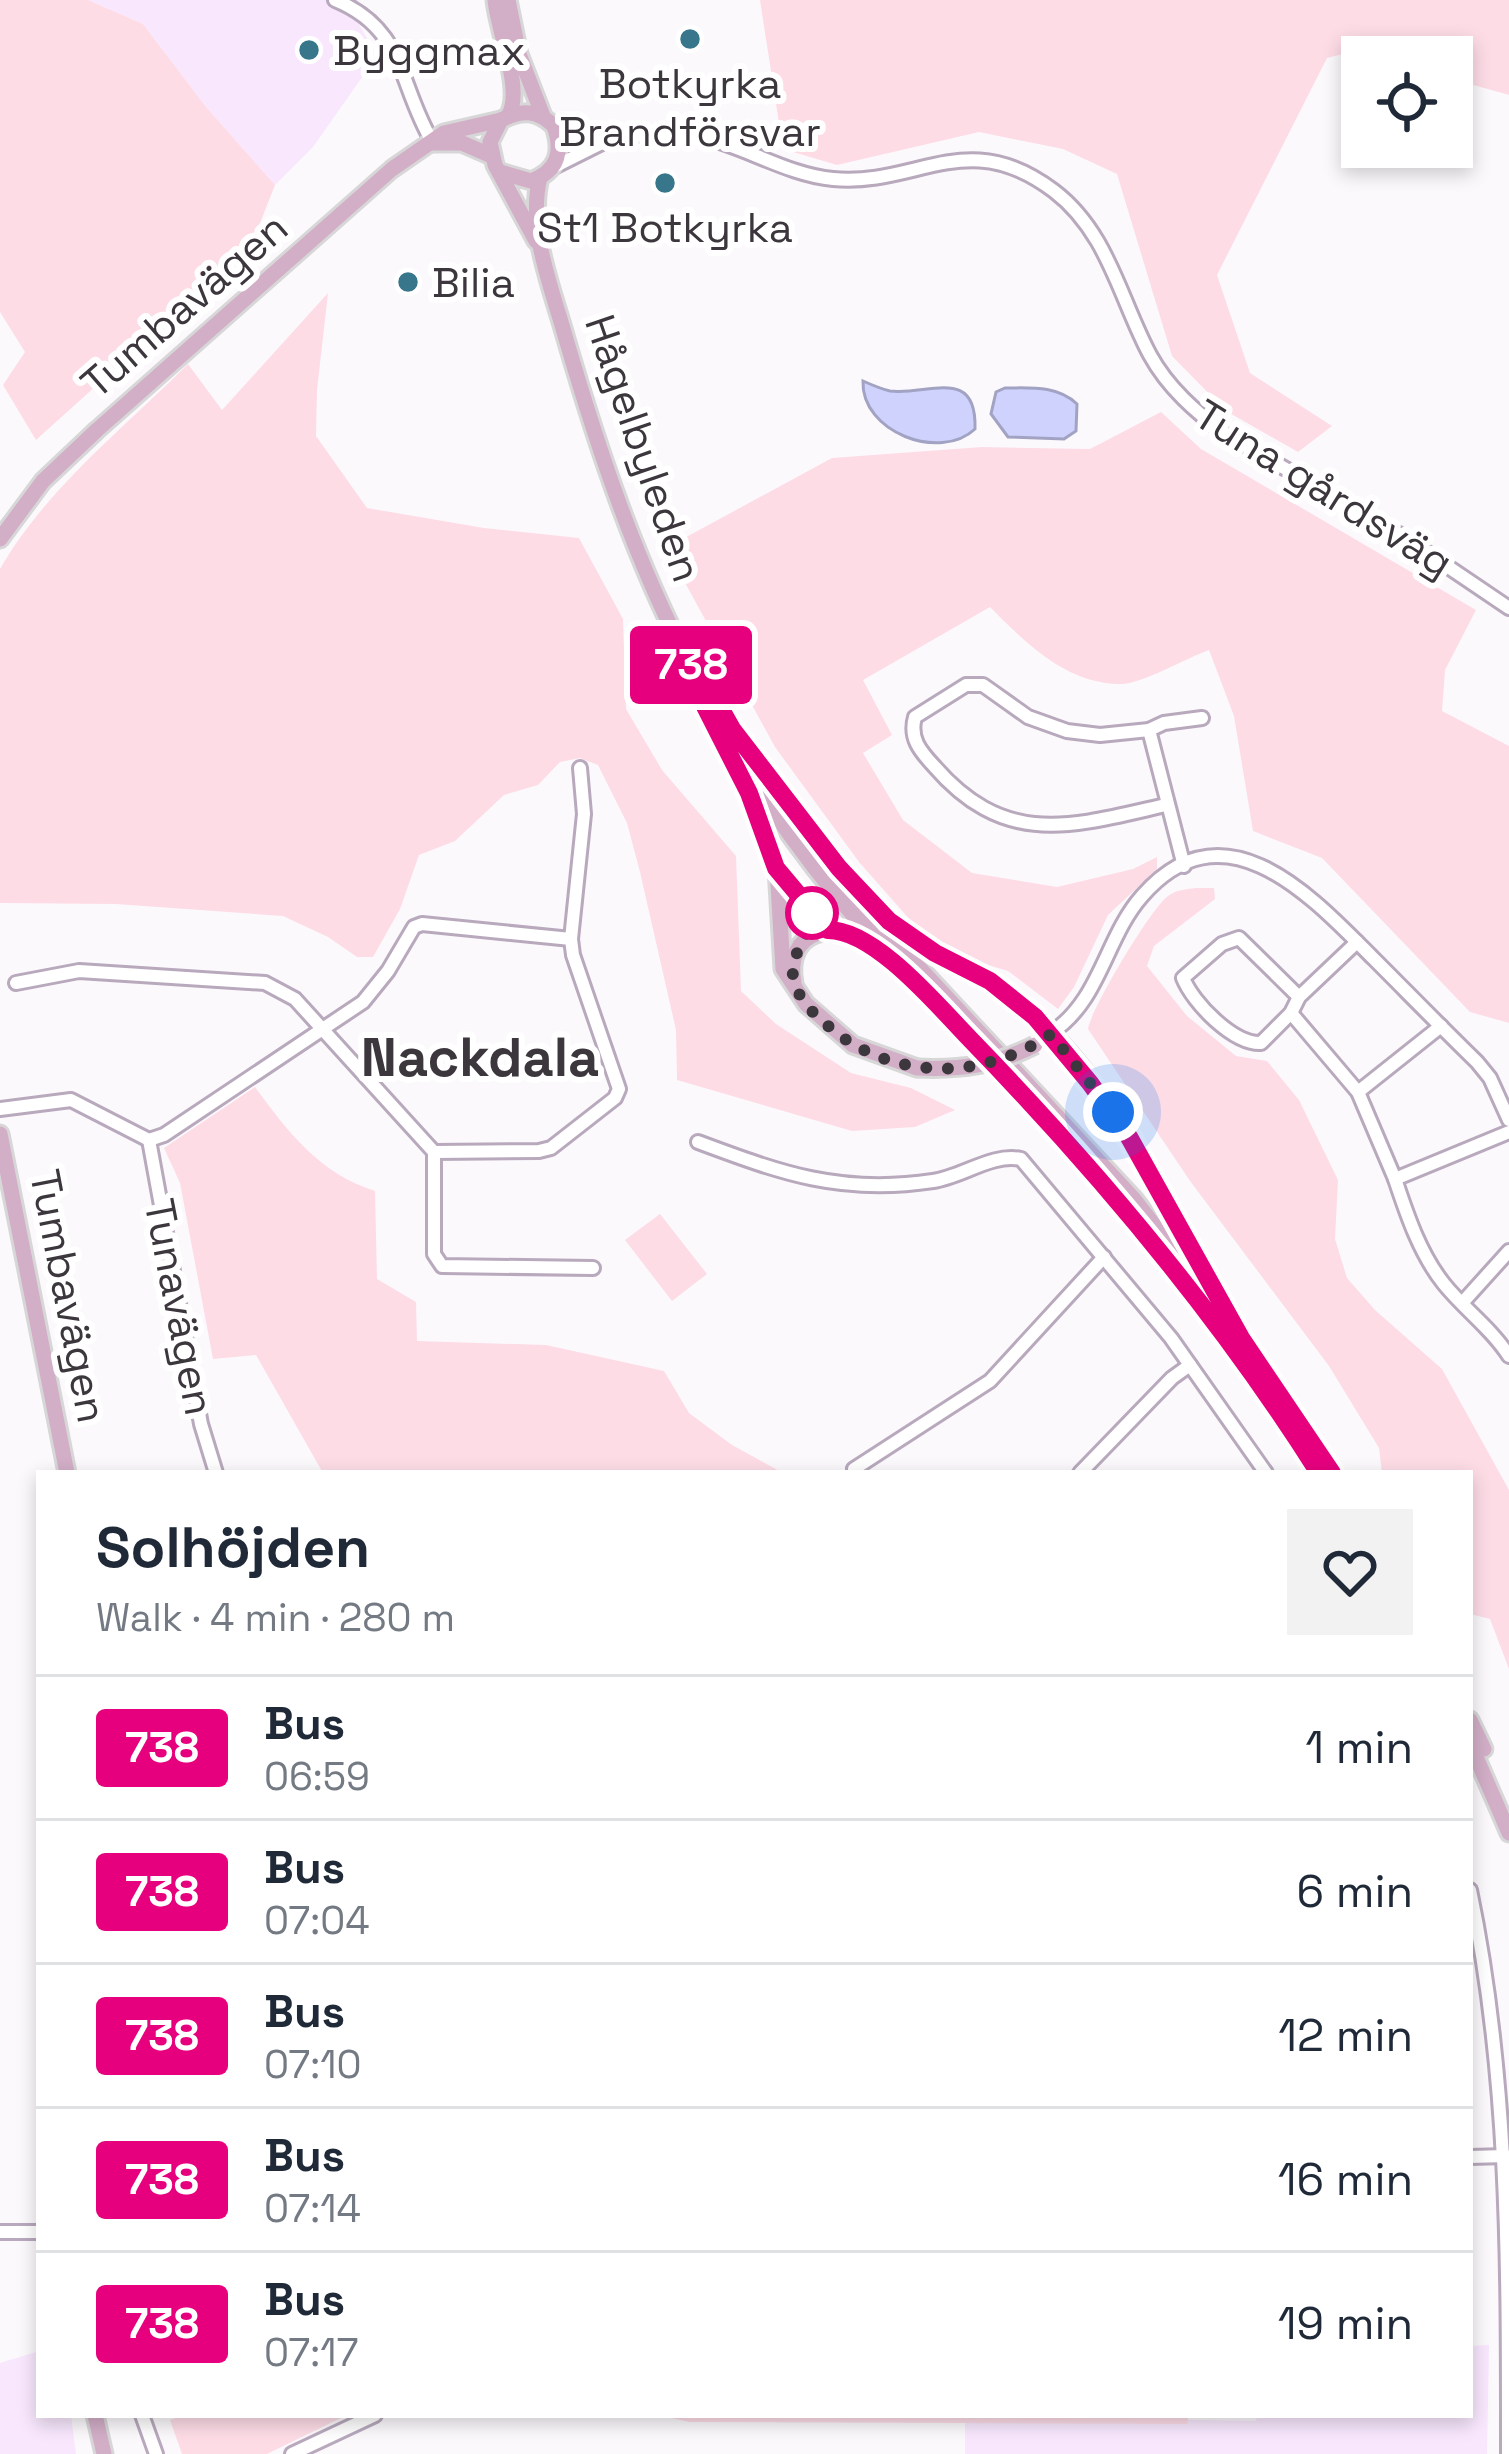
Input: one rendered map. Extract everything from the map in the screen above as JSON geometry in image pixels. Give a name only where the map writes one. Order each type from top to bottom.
[{"type":"main road","points":[[496,0],[503,49],[513,77],[514,106],[490,142],[496,164]]},
{"type":"main road","points":[[433,143],[473,145],[520,180],[546,173],[560,152],[556,132],[543,116],[519,55],[508,0]]},
{"type":"main road","name":"Tumbavägen","points":[[477,125],[502,111],[512,94],[513,77]]},
{"type":"main road","points":[[504,118],[530,112],[543,116]]},
{"type":"main road","name":"Tumbavägen","points":[[0,538],[43,481],[97,430],[392,169],[444,133],[504,118]]},
{"type":"main road","name":"Hågelbyleden","points":[[496,164],[541,250]]},
{"type":"main road","name":"Hågelbyleden","points":[[546,173],[536,196],[541,250],[609,481],[639,558],[727,731],[789,833],[855,917],[1056,1130],[1167,1262],[1317,1470]]},
{"type":"main road","points":[[727,731],[772,849],[781,900],[783,969],[816,1015],[853,1045],[917,1068],[951,1070],[987,1064],[1051,1034]]},
{"type":"main road","points":[[727,731],[839,868],[889,921],[935,953],[990,981],[1051,1034],[1129,1137],[1241,1338]]},
{"type":"main road","name":"Hågelbyleden","points":[[727,731],[835,876],[1133,1199],[1241,1338],[1330,1470]]},
{"type":"main road","points":[[798,992],[792,970],[796,952],[810,936],[833,929],[865,941],[925,993]]},
{"type":"main road","name":"Tumbavägen","points":[[0,1134],[67,1470]]},
{"type":"main road","points":[[1473,1727],[1509,1807]]},
{"type":"main road","points":[[1473,1750],[1509,1833]]},
{"type":"main road","points":[[96,2420],[107,2454]]},
{"type":"street","points":[[335,0],[358,10],[384,33],[433,143]]},
{"type":"street","name":"Tuna gårdsväg","points":[[556,132],[702,137],[837,179],[875,178],[956,160],[1023,172],[1054,191],[1091,230],[1151,358],[1200,416],[1420,546],[1509,608]]},
{"type":"street","name":"Tuna gårdsväg","points":[[546,173],[617,136]]},
{"type":"street","points":[[1166,805],[1055,828],[1033,827],[965,795],[916,744],[912,725],[915,717],[966,685],[983,685],[1028,717],[1067,731],[1100,735],[1202,718]]},
{"type":"street","points":[[1149,730],[1184,866]]},
{"type":"street","points":[[434,1152],[551,1148],[617,1096],[617,1076],[573,955],[584,814],[580,768]]},
{"type":"street","points":[[1051,1034],[1091,991],[1137,901],[1152,886],[1184,866],[1213,858],[1264,866],[1293,882],[1441,1026],[1490,1078],[1509,1120]]},
{"type":"street","points":[[0,1109],[71,1100],[149,1140],[164,1135],[363,1001],[414,927],[572,939]]},
{"type":"street","points":[[1299,998],[1239,938],[1222,944],[1183,978],[1188,989],[1244,1042],[1262,1043],[1299,998],[1357,942]]},
{"type":"street","points":[[16,983],[79,970],[265,983],[295,999],[434,1152],[434,1254],[442,1266],[593,1268]]},
{"type":"street","points":[[1291,1013],[1358,1092],[1431,1267],[1509,1356]]},
{"type":"street","points":[[1358,1092],[1441,1026]]},
{"type":"street","points":[[1395,1179],[1509,1132]]},
{"type":"street","name":"Tunavägen","points":[[149,1140],[201,1424],[215,1470]]},
{"type":"street","points":[[698,1142],[814,1182],[907,1185],[935,1181],[1007,1156],[1021,1159],[1190,1365],[1264,1470]]},
{"type":"street","points":[[1463,1302],[1509,1251]]},
{"type":"street","points":[[854,1470],[990,1381],[1104,1257]]},
{"type":"street","points":[[1083,1470],[1190,1365]]},
{"type":"street","points":[[1473,1902],[1502,2065],[1508,2454]]},
{"type":"street","points":[[1473,2157],[1505,2156]]},
{"type":"street","points":[[0,2232],[36,2232]]},
{"type":"street","points":[[143,2418],[156,2454]]},
{"type":"street","points":[[292,2454],[369,2418]]},
{"type":"street","points":[[330,2436],[338,2452]]},
{"type":"shaded area","points":[[0,0],[88,0],[143,24],[206,107],[275,185],[251,246],[36,440],[3,385],[25,352],[0,312]]},
{"type":"shaded area","points":[[88,0],[361,0],[333,7],[357,21],[377,56],[313,147],[275,185],[206,107],[143,24]]},
{"type":"shaded area","points":[[760,0],[1509,0],[1509,95],[1473,85],[1473,36],[1341,36],[1341,54],[1327,58],[1217,275],[1250,373],[1332,426],[1298,452],[1226,411],[1172,356],[1117,174],[1063,149],[979,132],[837,165],[783,149]]},
{"type":"shaded area","points":[[328,293],[316,436],[367,508],[579,538],[623,619],[626,709],[662,770],[736,856],[741,991],[776,1024],[851,1073],[911,1088],[955,1110],[915,1127],[852,1131],[677,1080],[676,1030],[627,823],[598,765],[580,758],[560,762],[538,785],[504,795],[455,841],[419,855],[400,909],[373,957],[357,957],[283,916],[116,904],[0,903],[0,569],[62,486],[188,364],[222,410]]},
{"type":"shaded area","points":[[1161,412],[1201,449],[1476,610],[1445,670],[1442,711],[1509,746],[1509,1023],[1470,1012],[1322,858],[1253,831],[1234,716],[1209,650],[1139,680],[1099,682],[1047,658],[990,607],[863,680],[892,735],[863,753],[903,820],[972,873],[1057,887],[1133,869],[1157,857],[1157,869],[1108,915],[1074,987],[1058,1009],[1008,971],[965,958],[911,921],[859,862],[775,747],[666,548],[832,458],[982,447],[1090,449]]},
{"type":"shaded area","points":[[1214,888],[1215,899],[1154,946],[1147,966],[1187,1016],[1236,1056],[1267,1061],[1299,1100],[1338,1180],[1335,1239],[1347,1278],[1375,1310],[1442,1369],[1509,1490],[1509,1669],[1490,1619],[1473,1615],[1473,1470],[1382,1470],[1379,1448],[1329,1366],[1190,1181],[1088,1029],[1136,938],[1174,892]]},
{"type":"shaded area","points":[[255,1087],[321,1162],[375,1191],[377,1279],[416,1302],[417,1341],[546,1345],[664,1371],[689,1413],[732,1445],[778,1470],[321,1470],[256,1355],[213,1359],[180,1183],[164,1148]]},
{"type":"shaded area","points":[[660,1214],[707,1274],[672,1301],[625,1240]]},
{"type":"shaded area","points":[[1489,2345],[1487,2454],[965,2454],[965,2418],[1473,2418],[1473,2346]]},
{"type":"shaded area","points":[[36,2352],[36,2418],[71,2418],[76,2454],[0,2454],[0,2363]]},
{"type":"shaded area","points":[[341,2418],[267,2454],[182,2454],[170,2420]]},
{"type":"shaded area","points":[[672,2418],[1188,2418],[1187,2424],[689,2422]]},
{"type":"water","points":[[863,381],[890,391],[959,390],[973,409],[975,429],[942,443],[905,436],[875,415]]},
{"type":"water","points":[[1005,388],[1061,393],[1077,404],[1076,431],[1064,439],[1008,437],[991,414],[996,392]]},
{"type":"bus line","name":"738","points":[[1317,1470],[1167,1262],[1056,1130],[925,993],[865,941],[828,930],[776,868],[749,793],[689,675],[690,665],[700,672],[732,729],[839,868],[889,921],[935,953],[990,981],[1035,1017],[1090,1083],[1129,1137],[1241,1338],[1330,1470]]},
{"type":"place","name":"Botkyrka Brandförsvar","points":[[690,39]]},
{"type":"place","name":"Byggmax","points":[[309,50]]},
{"type":"place","name":"St1 Botkyrka","points":[[665,183]]},
{"type":"place","name":"Bilia","points":[[408,282]]},
{"type":"district","name":"Nackdala","points":[[480,1057]]},
{"type":"route","points":[[812,913],[810,936],[793,961],[793,979],[806,1004],[853,1045],[909,1066],[951,1070],[1003,1060],[1051,1034],[1113,1112]]}]
